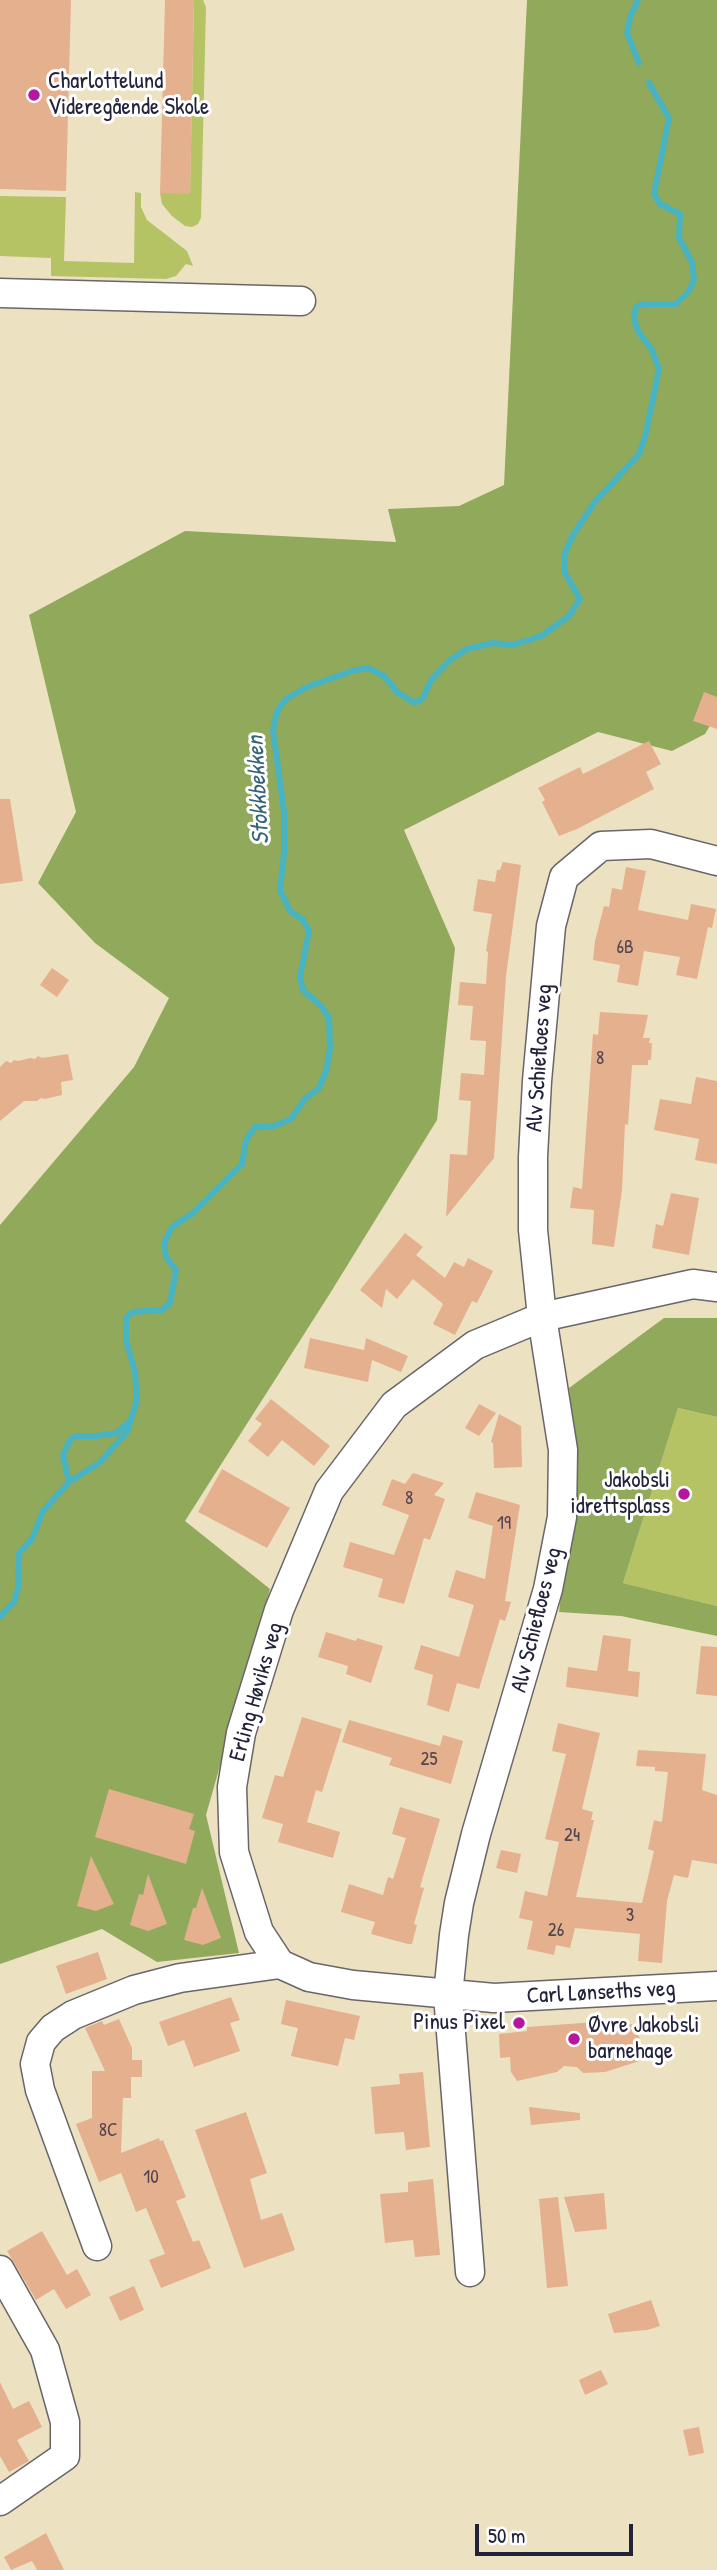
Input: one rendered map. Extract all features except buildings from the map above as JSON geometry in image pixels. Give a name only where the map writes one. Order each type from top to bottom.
[{"type":"street","points":[[0,293],[301,301]]},
{"type":"street","name":"Alv Schiefloes veg","points":[[470,2272],[448,1995],[459,1903],[476,1834],[548,1589],[562,1517],[563,1450],[542,1317],[533,1230],[533,1157],[551,926],[564,877],[600,846],[651,844],[717,861]]},
{"type":"street","name":"Erling Høviks veg","points":[[280,1964],[259,1931],[247,1898],[234,1852],[232,1797],[241,1733],[279,1610],[329,1491],[394,1405],[475,1345],[542,1317],[693,1284],[717,1287]]},
{"type":"street","points":[[97,2246],[40,2090],[35,2064],[41,2042],[53,2028],[74,2015],[134,1990],[180,1978],[280,1964]]},
{"type":"street","name":"Carl Lønseths veg","points":[[280,1964],[309,1977],[353,1985],[494,1998],[717,1986]]},
{"type":"street","points":[[0,2270],[45,2350],[65,2423],[65,2456],[0,2501]]},
{"type":"green space","points":[[194,0],[203,0],[206,7],[201,218],[198,224],[192,227],[185,226],[172,216],[162,204],[160,193],[190,193]]},
{"type":"green space","points":[[527,0],[717,0],[717,714],[705,734],[672,751],[598,732],[404,830],[455,948],[437,1120],[185,1521],[270,1589],[206,1815],[239,1953],[157,1962],[102,1929],[0,1964],[0,1225],[134,1067],[169,998],[95,943],[38,883],[76,812],[29,615],[185,531],[396,542],[388,509],[459,506],[504,485]]},
{"type":"green space","points":[[135,192],[141,193],[141,207],[147,220],[187,251],[193,266],[186,264],[176,276],[166,279],[51,276],[51,258],[0,256],[0,196],[66,197],[64,261],[134,263]]},
{"type":"green space","points":[[664,1318],[717,1318],[717,1417],[678,1408],[623,1583],[717,1606],[717,1636],[621,1616],[559,1612],[575,1473],[569,1388]]},
{"type":"green space","name":"Jakobsli idrettsplass","points":[[678,1408],[717,1417],[717,1606],[623,1583]]},
{"type":"waterway","name":"Stokkbekken","points":[[638,0],[630,17],[627,33],[639,63]]},
{"type":"waterway","name":"Stokkbekken","points":[[0,1617],[14,1602],[18,1588],[19,1553],[32,1539],[43,1511],[69,1482],[99,1463],[127,1432],[137,1400],[135,1372],[126,1340],[126,1318],[132,1312],[162,1310],[170,1303],[176,1270],[166,1257],[164,1243],[172,1227],[193,1213],[242,1164],[246,1140],[255,1127],[274,1126],[291,1119],[304,1100],[319,1088],[326,1071],[330,1049],[329,1018],[321,1006],[303,990],[300,977],[309,931],[303,920],[290,911],[280,890],[284,812],[273,730],[277,711],[286,699],[307,687],[368,668],[384,676],[398,693],[415,703],[423,698],[431,680],[450,660],[467,649],[493,643],[513,645],[541,636],[569,616],[580,599],[564,571],[565,553],[573,535],[594,503],[639,454],[659,369],[652,350],[638,331],[634,319],[636,307],[643,304],[676,304],[689,291],[694,280],[692,262],[679,238],[680,214],[660,204],[654,194],[669,118],[649,83]]},
{"type":"waterway","name":"Stokkbekken","points":[[69,1482],[63,1455],[70,1440],[76,1436],[117,1433],[129,1422]]},
{"type":"place","name":"Charlottelund Videregående Skole","points":[[34,95]]},
{"type":"place","name":"Jakobsli idrettsplass","points":[[684,1494]]},
{"type":"place","name":"Pinus Pixel","points":[[519,2023]]},
{"type":"place","name":"Øvre Jakobsli barnehage","points":[[574,2039]]}]
